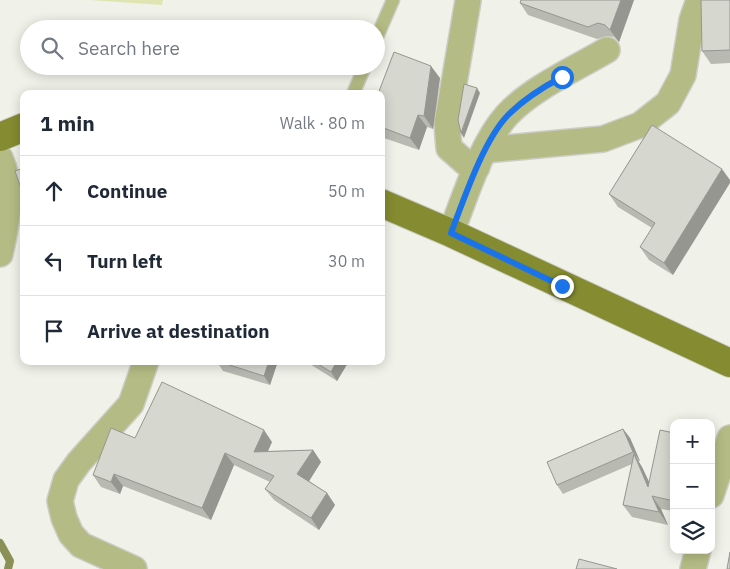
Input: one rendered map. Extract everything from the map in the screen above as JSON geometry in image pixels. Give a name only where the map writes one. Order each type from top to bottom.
[{"type":"main road","points":[[0,137],[20,130]]},
{"type":"main road","points":[[385,205],[451,233],[730,363]]},
{"type":"street","points":[[468,1],[447,124],[449,148],[466,163],[603,139],[640,126],[668,103],[683,75],[692,20],[699,0]]},
{"type":"street","points":[[451,233],[481,159],[508,115],[543,86],[607,50]]},
{"type":"street","points":[[0,158],[5,169],[8,186],[8,211],[0,254]]},
{"type":"street","points":[[134,569],[81,545],[71,534],[60,502],[66,480],[79,462],[131,404],[145,365]]},
{"type":"street","points":[[715,483],[730,438]]},
{"type":"street","points":[[692,569],[697,554]]},
{"type":"lane","points":[[384,20],[393,0]]},
{"type":"lane","points":[[355,90],[361,75]]},
{"type":"green space","points":[[90,0],[163,0],[162,5]]},
{"type":"building","points":[[521,0],[621,0],[610,30],[605,25],[598,23],[588,27],[520,3]]},
{"type":"building","points":[[701,0],[730,0],[730,50],[702,51]]},
{"type":"building","points":[[394,52],[431,66],[424,116],[418,115],[410,138],[385,129],[385,90],[380,90]]},
{"type":"building","points":[[464,84],[477,88],[461,133],[458,120]]},
{"type":"building","points":[[652,125],[722,169],[664,263],[640,247],[655,223],[609,194]]},
{"type":"building","points":[[20,169],[20,185],[15,171]]},
{"type":"building","points":[[230,365],[268,365],[264,376]]},
{"type":"building","points":[[320,365],[335,365],[331,372]]},
{"type":"building","points":[[162,382],[264,430],[254,452],[313,450],[297,474],[327,493],[311,518],[265,489],[274,476],[225,453],[202,508],[114,474],[111,482],[93,475],[111,428],[135,438]]},
{"type":"building","points":[[623,429],[633,452],[557,485],[547,462]]},
{"type":"building","points":[[660,430],[670,432],[670,500],[652,496],[659,512],[623,505],[634,454],[648,487]]},
{"type":"building","points":[[730,552],[730,569],[727,569]]},
{"type":"building","points":[[579,559],[617,569],[576,569]]},
{"type":"waterway","points":[[0,543],[10,561],[8,569]]},
{"type":"route","points":[[562,77],[543,86],[508,115],[500,126],[477,167],[451,233],[562,286]]}]
